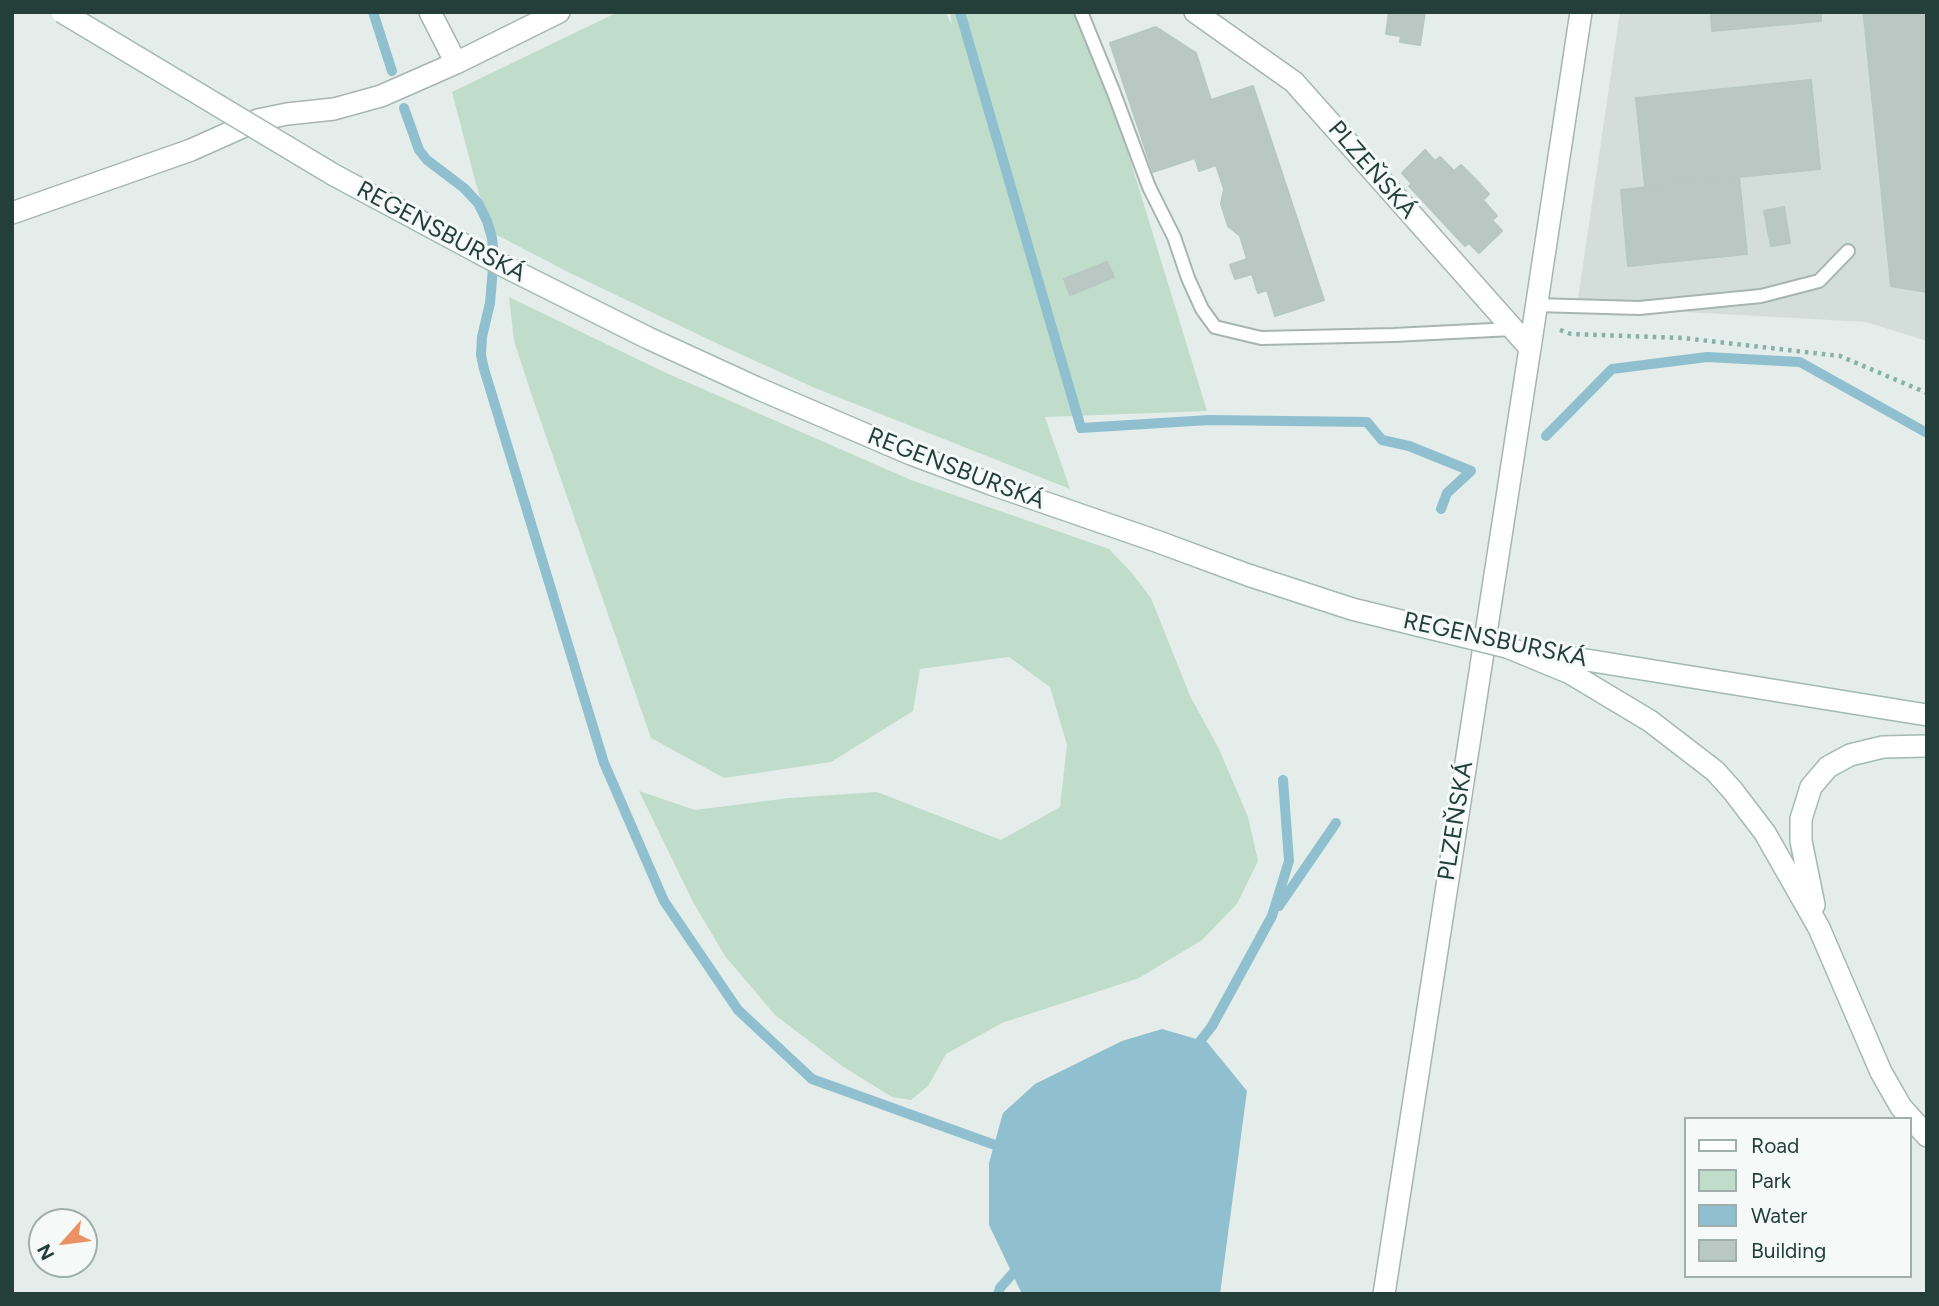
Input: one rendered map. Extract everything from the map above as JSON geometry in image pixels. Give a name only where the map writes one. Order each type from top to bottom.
[{"type":"main road","name":"REGENSBURSKÁ","points":[[62,12],[323,168],[539,285],[757,388],[911,454],[1248,575],[1352,609],[1572,665],[1927,715]]},
{"type":"main road","points":[[430,12],[456,64]]},
{"type":"main road","points":[[12,213],[191,150],[258,120],[334,108],[381,96],[456,64],[559,12]]},
{"type":"main road","name":"PLZEŇSKÁ","points":[[1195,12],[1294,82],[1530,348]]},
{"type":"main road","name":"PLZEŇSKÁ","points":[[1384,1294],[1581,12]]},
{"type":"main road","points":[[1572,665],[1715,771],[1748,810],[1765,833],[1819,928],[1881,1072],[1901,1107],[1910,1117]]},
{"type":"main road","points":[[1819,928],[1801,841],[1801,819],[1811,787],[1828,767],[1850,755],[1883,747],[1927,746]]},
{"type":"main road","points":[[1911,1118],[1927,1136]]},
{"type":"lane","points":[[1081,12],[1149,187],[1174,237],[1202,309],[1215,327],[1261,338],[1512,329]]},
{"type":"lane","points":[[1535,312],[1639,308],[1761,296],[1819,281],[1848,251]]},
{"type":"path","points":[[1535,312],[1571,334],[1683,338],[1840,356],[1927,393]]},
{"type":"shaded area","points":[[1620,12],[1927,12],[1927,341],[1866,322],[1577,306]]},
{"type":"green space","points":[[618,12],[945,12],[952,25],[950,12],[1085,12],[1207,411],[1045,417],[1070,489],[815,388],[570,273],[491,232],[452,92]]},
{"type":"green space","points":[[509,297],[664,372],[911,480],[1109,549],[1151,598],[1190,696],[1219,749],[1248,817],[1258,861],[1237,904],[1202,940],[1139,978],[1002,1023],[946,1054],[928,1086],[911,1100],[892,1097],[842,1066],[775,1015],[725,956],[693,902],[639,791],[695,810],[789,798],[877,792],[1001,840],[1060,807],[1067,745],[1050,687],[1009,657],[920,669],[913,711],[831,762],[724,778],[651,738],[514,341]]},
{"type":"water","points":[[1162,1029],[1207,1042],[1247,1091],[1220,1294],[1022,1294],[989,1225],[989,1163],[1003,1113],[1035,1084],[1122,1041]]},
{"type":"building","points":[[1389,12],[1425,12],[1420,45],[1400,42],[1401,36],[1386,34]]},
{"type":"building","points":[[1711,12],[1821,12],[1821,21],[1712,31]]},
{"type":"building","points":[[1863,12],[1908,12],[1864,17]]},
{"type":"building","points":[[1927,12],[1927,292],[1891,286],[1864,17]]},
{"type":"building","points":[[1156,27],[1196,53],[1211,100],[1253,86],[1324,300],[1275,316],[1267,290],[1258,293],[1252,274],[1235,279],[1230,265],[1247,259],[1240,236],[1228,226],[1221,204],[1224,189],[1216,165],[1199,171],[1195,158],[1153,172],[1110,43]]},
{"type":"building","points":[[1811,80],[1820,169],[1645,186],[1636,98]]},
{"type":"building","points":[[1425,150],[1435,161],[1440,157],[1454,171],[1461,165],[1476,180],[1437,216],[1409,186],[1412,184],[1402,173]]},
{"type":"building","points":[[1739,177],[1747,254],[1628,266],[1621,190]]},
{"type":"building","points":[[1476,180],[1489,194],[1483,200],[1497,216],[1492,220],[1502,231],[1479,253],[1469,243],[1465,246],[1437,216]]},
{"type":"building","points":[[1784,207],[1790,243],[1771,246],[1764,211]]},
{"type":"building","points":[[1107,262],[1114,277],[1070,295],[1064,279]]},
{"type":"waterway","points":[[373,12],[392,71]]},
{"type":"waterway","points":[[960,12],[1081,428],[1209,420],[1367,422],[1382,440],[1409,446],[1471,471],[1447,493],[1441,509]]},
{"type":"waterway","points":[[404,108],[419,150],[427,160],[464,188],[478,203],[487,221],[494,256],[490,303],[482,337],[481,355],[484,369],[604,763],[664,901],[738,1010],[812,1079],[1006,1149]]},
{"type":"waterway","points":[[1546,436],[1612,369],[1707,357],[1800,362],[1927,433]]},
{"type":"waterway","points":[[1194,1049],[1212,1026],[1272,916],[1289,861],[1283,780]]},
{"type":"waterway","points":[[1279,906],[1336,823]]},
{"type":"waterway","points":[[998,1294],[1021,1264]]}]
